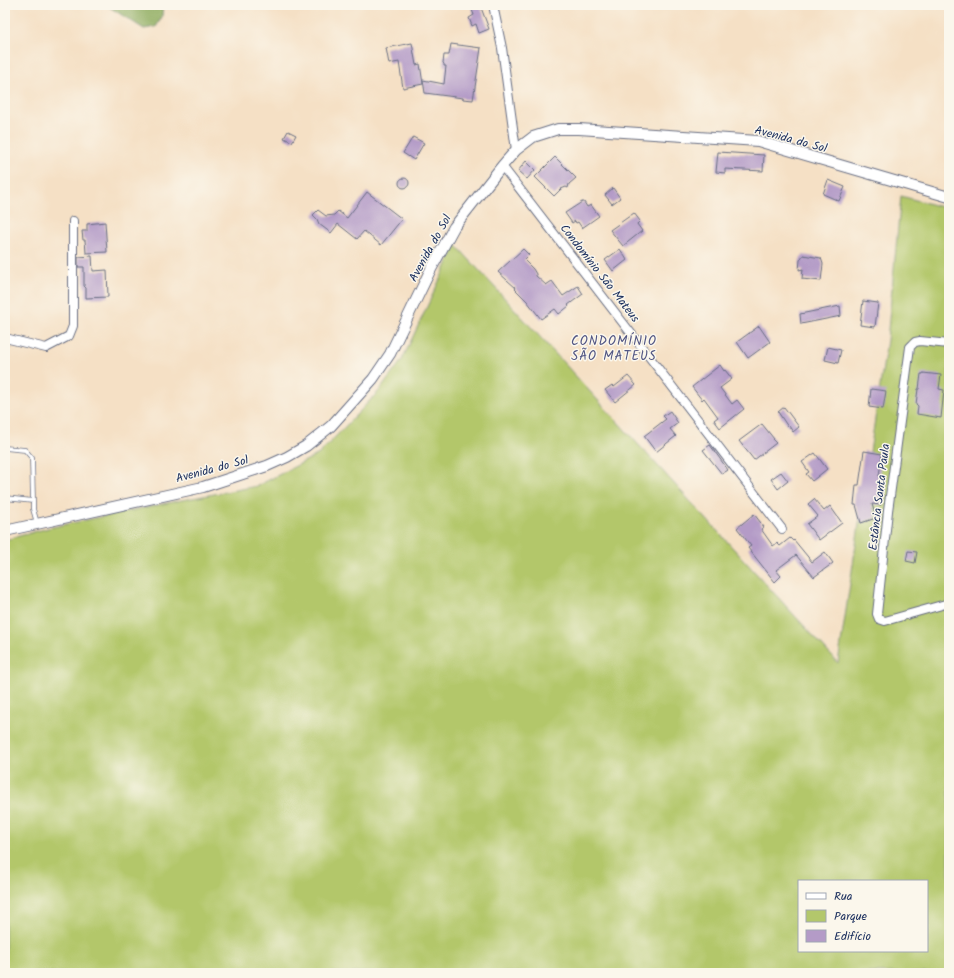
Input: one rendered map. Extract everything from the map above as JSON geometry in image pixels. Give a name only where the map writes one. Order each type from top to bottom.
[{"type":"street","points":[[493,5],[502,48],[516,150]]},
{"type":"street","name":"Avenida do Sol","points":[[5,531],[203,487],[255,471],[287,457],[306,446],[332,426],[373,379],[390,354],[429,273],[454,227],[516,150],[533,137],[558,129],[758,141],[949,197]]},
{"type":"street","name":"Condomínio São Mateus","points":[[502,166],[782,529]]},
{"type":"street","points":[[5,338],[46,348],[69,336],[73,326],[73,221]]},
{"type":"street","name":"Estância Santa Paula","points":[[949,344],[920,341],[915,342],[910,347],[888,512],[877,614],[879,619],[885,621],[949,603]]},
{"type":"lane","points":[[5,448],[26,450],[32,458],[33,509],[37,523]]},
{"type":"lane","points":[[5,498],[33,501]]},
{"type":"green space","points":[[106,5],[163,5],[162,17],[156,27],[144,29]]},
{"type":"green space","points":[[901,196],[949,209],[949,973],[5,973],[5,540],[48,528],[257,486],[319,454],[380,390],[402,360],[456,245],[838,663],[887,340]]},
{"type":"building","points":[[470,5],[480,5],[489,29],[479,33],[476,24],[472,26],[469,18],[474,15]]},
{"type":"building","points":[[412,43],[416,65],[420,64],[423,84],[403,88],[399,62],[389,64],[386,48]]},
{"type":"building","points":[[451,44],[481,48],[473,100],[425,93],[423,80],[444,84],[446,66],[444,66],[443,63],[444,55],[449,55]]},
{"type":"building","points":[[288,131],[296,135],[292,142],[284,138]]},
{"type":"building","points":[[413,137],[424,143],[414,160],[403,153]]},
{"type":"building","points":[[718,152],[764,155],[763,171],[725,169],[725,173],[716,172]]},
{"type":"building","points":[[555,157],[576,178],[569,184],[568,188],[566,187],[561,189],[554,196],[535,177]]},
{"type":"building","points":[[526,161],[535,170],[527,179],[518,171]]},
{"type":"building","points":[[402,178],[406,178],[409,183],[406,188],[402,188],[399,185],[399,181]]},
{"type":"building","points":[[828,180],[845,187],[839,201],[823,194]]},
{"type":"building","points":[[613,188],[620,198],[612,204],[605,195]]},
{"type":"building","points":[[367,192],[402,219],[381,245],[364,231],[357,239],[338,224],[331,233],[319,224],[313,215],[318,210],[326,216],[334,215],[338,211],[347,218]]},
{"type":"building","points":[[584,202],[587,207],[591,205],[599,216],[582,228],[578,222],[576,223],[575,221],[572,223],[565,213]]},
{"type":"building","points":[[634,213],[640,221],[637,224],[642,231],[623,246],[610,230]]},
{"type":"building","points":[[105,222],[107,252],[86,253],[85,240],[83,240],[82,231],[87,231],[87,224]]},
{"type":"building","points":[[523,249],[529,255],[524,260],[533,269],[536,276],[546,285],[552,281],[563,296],[578,286],[583,294],[559,314],[555,309],[541,319],[527,301],[515,289],[516,288],[498,272]]},
{"type":"building","points":[[620,249],[627,260],[613,271],[605,260]]},
{"type":"building","points":[[803,255],[821,258],[823,264],[821,281],[802,279],[803,269],[799,270],[800,260]]},
{"type":"building","points":[[92,256],[93,271],[107,270],[108,297],[86,298],[86,288],[84,286],[84,267],[78,267],[78,257]]},
{"type":"building","points":[[863,301],[878,303],[875,327],[860,325]]},
{"type":"building","points":[[840,306],[841,316],[801,324],[800,314]]},
{"type":"building","points":[[759,326],[770,342],[748,358],[737,342]]},
{"type":"building","points":[[828,347],[841,350],[838,363],[825,360]]},
{"type":"building","points":[[720,365],[732,379],[720,388],[732,404],[737,400],[744,409],[720,428],[714,420],[718,417],[704,398],[702,400],[692,387]]},
{"type":"building","points":[[921,374],[941,375],[939,389],[944,390],[941,418],[917,414],[918,406],[916,404],[918,389]]},
{"type":"building","points":[[628,376],[636,385],[615,402],[605,390],[612,385],[614,387]]},
{"type":"building","points":[[871,389],[886,391],[883,409],[869,407]]},
{"type":"building","points":[[784,407],[799,427],[793,432],[778,412]]},
{"type":"building","points":[[670,411],[678,423],[670,429],[676,436],[656,452],[644,436],[666,419],[663,416]]},
{"type":"building","points":[[762,424],[776,443],[754,460],[739,441]]},
{"type":"building","points":[[710,445],[728,470],[722,474],[703,450]]},
{"type":"building","points":[[864,451],[882,454],[879,476],[884,477],[881,505],[872,504],[876,518],[861,523],[856,505],[854,505],[856,485],[859,485]]},
{"type":"building","points":[[815,453],[827,469],[812,481],[806,474],[809,472],[802,462]]},
{"type":"building","points":[[781,472],[788,481],[778,489],[771,479]]},
{"type":"building","points":[[814,499],[824,511],[830,506],[842,523],[819,540],[807,524],[818,516],[808,504]]},
{"type":"building","points":[[754,514],[764,527],[761,529],[773,546],[777,543],[780,546],[790,538],[793,541],[794,540],[812,562],[825,552],[833,563],[814,577],[796,555],[776,570],[781,576],[775,582],[748,548],[751,546],[737,528]]},
{"type":"building","points":[[908,551],[917,552],[915,563],[906,561]]},
{"type":"district","name":"CONDOMÍNIO SÃO MATEUS","points":[[614,348]]}]
